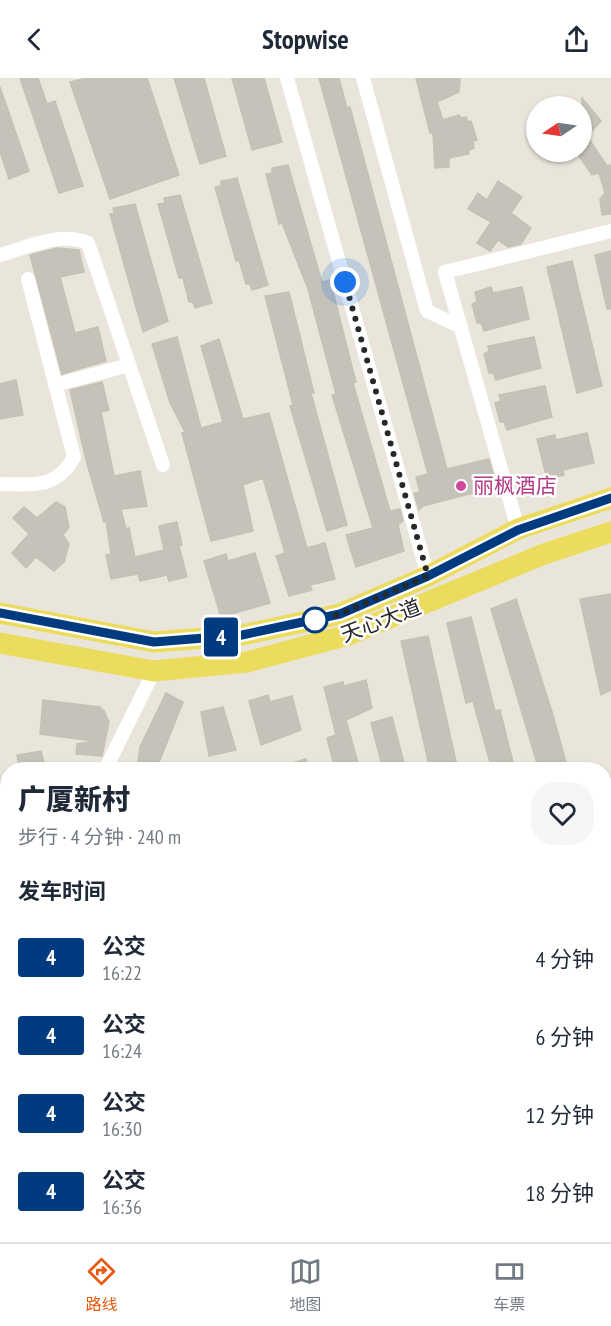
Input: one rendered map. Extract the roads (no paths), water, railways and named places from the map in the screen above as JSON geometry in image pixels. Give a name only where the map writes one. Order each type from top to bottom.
[{"type":"main road","name":"天心大道","points":[[0,613],[154,642],[242,635],[340,614],[428,576],[518,530],[611,498]]},
{"type":"main road","name":"天心大道","points":[[0,643],[154,671],[247,662],[348,635],[544,554],[611,532]]},
{"type":"street","points":[[287,78],[428,576]]},
{"type":"street","points":[[363,78],[428,311],[461,327]]},
{"type":"street","points":[[518,530],[445,272],[611,231]]},
{"type":"street","points":[[0,255],[63,238],[77,238],[88,243],[163,465]]},
{"type":"street","points":[[0,484],[46,484],[66,473],[74,457],[28,279]]},
{"type":"street","points":[[55,385],[129,365]]},
{"type":"street","points":[[109,762],[154,671]]},
{"type":"place","name":"丽枫酒店","points":[[461,486]]}]
